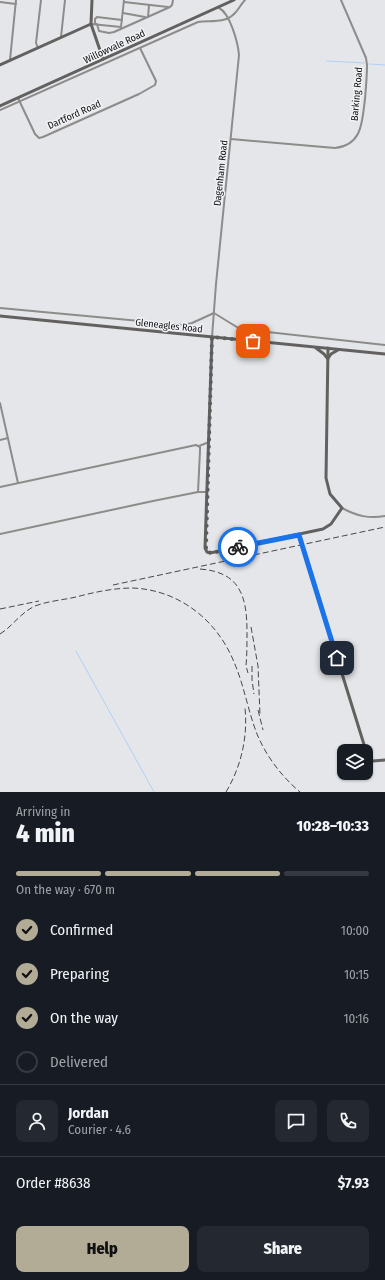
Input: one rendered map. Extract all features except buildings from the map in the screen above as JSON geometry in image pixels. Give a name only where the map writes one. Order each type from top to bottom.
[{"type":"street","points":[[10,60],[16,0]]},
{"type":"street","points":[[38,48],[36,43],[41,0]]},
{"type":"street","points":[[61,37],[65,0]]},
{"type":"street","points":[[92,0],[94,24],[103,59]]},
{"type":"street","points":[[138,4],[139,0]]},
{"type":"street","points":[[94,24],[99,31],[109,33],[170,7],[173,0]]},
{"type":"street","name":"Willowvale Road","points":[[0,106],[234,0]]},
{"type":"street","points":[[0,110],[198,22],[218,21],[227,18],[236,13],[245,0]]},
{"type":"street","name":"Barking Road","points":[[231,139],[340,148],[358,136],[362,125],[367,65],[366,58],[341,0]]},
{"type":"street","points":[[121,28],[124,1],[170,7]]},
{"type":"street","points":[[0,2],[16,4]]},
{"type":"street","points":[[217,8],[224,12],[226,4]]},
{"type":"street","points":[[147,17],[149,5]]},
{"type":"street","name":"Dagenham Road","points":[[212,337],[239,55],[238,44],[224,12]]},
{"type":"street","points":[[123,13],[147,17]]},
{"type":"street","points":[[94,24],[97,17],[122,20]]},
{"type":"street","points":[[0,64],[94,24],[121,28]]},
{"type":"street","name":"Dartford Road","points":[[18,98],[33,131],[37,137],[40,138],[153,87],[156,84],[156,80],[140,48]]},
{"type":"street","points":[[0,308],[183,326],[214,313],[240,329],[385,345]]},
{"type":"street","name":"Gleneagles Road","points":[[0,316],[385,354]]},
{"type":"street","points":[[212,337],[205,548],[208,552],[212,553],[299,535],[327,527],[342,508]]},
{"type":"street","points":[[314,347],[328,358]]},
{"type":"street","points":[[328,348],[326,478],[330,494],[342,508],[352,514],[361,517],[385,516]]},
{"type":"street","points":[[328,358],[330,354],[340,350]]},
{"type":"street","points":[[0,403],[18,483]]},
{"type":"street","points":[[0,440],[8,438]]},
{"type":"street","points":[[0,487],[199,446],[209,441]]},
{"type":"street","points":[[198,492],[199,446]]},
{"type":"street","points":[[0,534],[198,492],[207,492]]},
{"type":"street","points":[[299,535],[364,744]]},
{"type":"street","points":[[373,761],[385,760]]},
{"type":"waterway","points":[[327,61],[364,63]]},
{"type":"waterway","points":[[369,64],[385,65]]},
{"type":"waterway","points":[[76,651],[154,792]]},
{"type":"railway","points":[[113,585],[385,527]]},
{"type":"railway","points":[[200,569],[214,571],[224,575],[232,581],[243,597],[247,619],[246,666],[248,673]]},
{"type":"railway","points":[[0,634],[25,612],[35,606],[104,591],[133,588],[150,590],[166,594],[181,601],[207,621],[218,633],[227,647],[234,662],[257,734],[265,750],[275,766],[300,792]]},
{"type":"railway","points":[[0,609],[39,601]]},
{"type":"railway","points":[[251,627],[258,666],[260,715]]},
{"type":"railway","points":[[252,666],[254,694]]},
{"type":"railway","points":[[226,792],[236,772],[242,752],[246,719],[245,708]]},
{"type":"railway","points":[[258,710],[263,730]]},
{"type":"way so far","points":[[238,547],[212,553],[206,550],[212,337],[253,341]]},
{"type":"route","points":[[238,547],[299,535],[337,658]]}]
